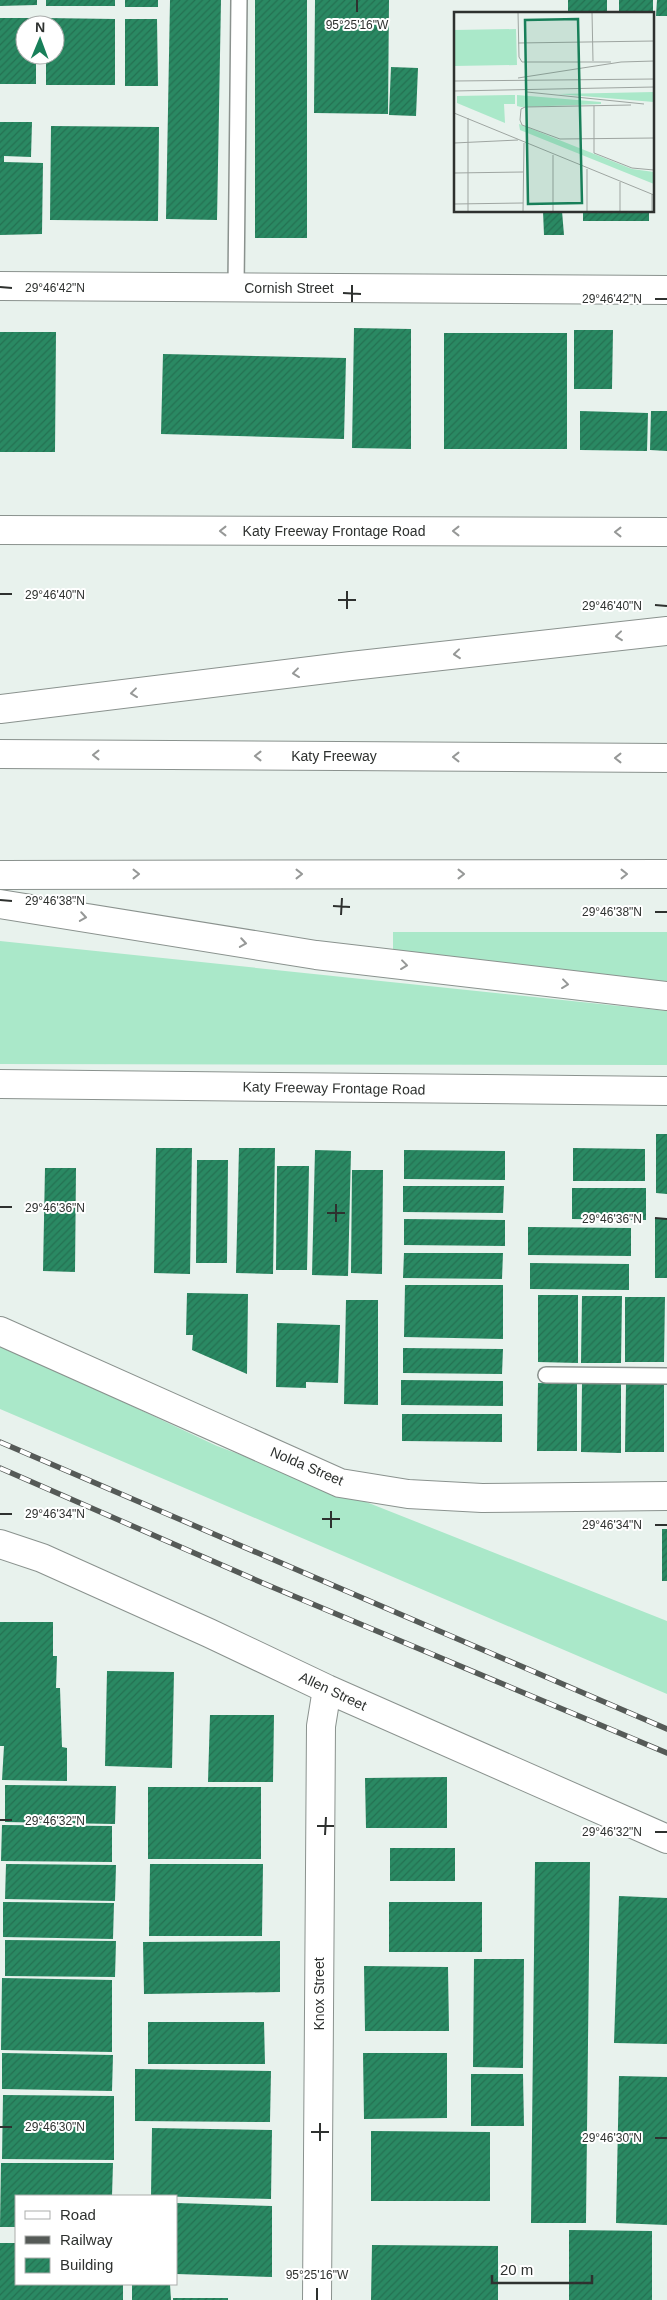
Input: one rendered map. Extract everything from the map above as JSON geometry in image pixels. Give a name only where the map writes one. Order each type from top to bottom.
[{"type":"main road","name":"Cornish Street","points":[[0,286],[667,290]]},
{"type":"main road","name":"Katy Freeway Frontage Road","points":[[0,530],[667,532]]},
{"type":"main road","points":[[0,709],[351,666],[667,631]]},
{"type":"main road","name":"Katy Freeway","points":[[0,754],[667,758]]},
{"type":"main road","points":[[0,874],[667,874]]},
{"type":"main road","points":[[0,904],[316,955],[667,996]]},
{"type":"main road","name":"Katy Freeway Frontage Road","points":[[0,1084],[667,1091]]},
{"type":"main road","name":"Nolda Street","points":[[0,1332],[340,1483],[408,1494],[482,1498],[667,1496]]},
{"type":"main road","name":"Allen Street","points":[[0,1544],[42,1558],[327,1689],[667,1839]]},
{"type":"main road","name":"Knox Street","points":[[317,2300],[320,1726],[327,1689]]},
{"type":"lane","points":[[236,287],[239,0]]},
{"type":"lane","points":[[546,1375],[667,1376]]},
{"type":"green space","points":[[393,932],[667,932],[667,985],[393,954]]},
{"type":"green space","points":[[0,941],[667,1011],[667,1065],[0,1064]]},
{"type":"green space","points":[[0,1344],[217,1446],[346,1494],[667,1621],[667,1694],[0,1409]]},
{"type":"building","points":[[0,0],[37,0],[37,5],[0,6]]},
{"type":"building","points":[[46,0],[115,0],[115,6],[46,6]]},
{"type":"building","points":[[125,0],[158,0],[158,7],[125,7]]},
{"type":"building","points":[[170,0],[221,0],[217,220],[166,219]]},
{"type":"building","points":[[255,0],[307,0],[307,238],[255,238]]},
{"type":"building","points":[[315,0],[389,0],[388,114],[314,113]]},
{"type":"building","points":[[568,0],[607,0],[607,12],[568,12]]},
{"type":"building","points":[[619,0],[653,0],[653,12],[619,12]]},
{"type":"building","points":[[657,0],[667,0],[667,16],[656,16]]},
{"type":"building","points":[[0,18],[15,18],[15,65],[36,65],[36,84],[0,84]]},
{"type":"building","points":[[65,18],[115,19],[115,85],[46,85],[46,65],[65,65]]},
{"type":"building","points":[[125,19],[157,19],[158,86],[125,86]]},
{"type":"building","points":[[391,67],[418,68],[416,116],[389,115]]},
{"type":"building","points":[[0,122],[32,122],[31,157],[4,156],[4,162],[43,163],[42,234],[0,235]]},
{"type":"building","points":[[51,126],[159,127],[158,221],[50,220]]},
{"type":"building","points":[[543,212],[562,212],[564,235],[544,235]]},
{"type":"building","points":[[583,212],[649,212],[649,221],[583,221]]},
{"type":"building","points":[[354,328],[411,329],[411,449],[352,448]]},
{"type":"building","points":[[574,330],[613,330],[612,389],[574,389]]},
{"type":"building","points":[[0,332],[56,332],[55,452],[0,452]]},
{"type":"building","points":[[444,333],[567,333],[567,449],[444,449]]},
{"type":"building","points":[[163,354],[346,358],[344,439],[161,434]]},
{"type":"building","points":[[580,411],[648,413],[647,451],[580,450]]},
{"type":"building","points":[[651,411],[667,411],[667,451],[650,450]]},
{"type":"building","points":[[656,1134],[667,1134],[667,1194],[656,1193]]},
{"type":"building","points":[[156,1148],[192,1148],[190,1274],[154,1273]]},
{"type":"building","points":[[239,1148],[275,1148],[273,1274],[236,1273]]},
{"type":"building","points":[[573,1148],[645,1149],[645,1181],[573,1181]]},
{"type":"building","points":[[315,1150],[351,1151],[348,1276],[312,1275]]},
{"type":"building","points":[[404,1150],[505,1151],[505,1180],[404,1179]]},
{"type":"building","points":[[197,1160],[228,1160],[227,1263],[196,1263]]},
{"type":"building","points":[[277,1166],[309,1166],[307,1270],[276,1270]]},
{"type":"building","points":[[45,1168],[76,1168],[75,1272],[43,1271]]},
{"type":"building","points":[[352,1170],[383,1170],[382,1274],[351,1273]]},
{"type":"building","points":[[403,1186],[504,1186],[503,1213],[403,1212]]},
{"type":"building","points":[[572,1188],[646,1188],[646,1220],[572,1219]]},
{"type":"building","points":[[404,1219],[505,1220],[505,1246],[404,1245]]},
{"type":"building","points":[[655,1219],[667,1219],[667,1278],[655,1278]]},
{"type":"building","points":[[528,1227],[631,1228],[631,1256],[528,1255]]},
{"type":"building","points":[[404,1253],[503,1253],[502,1279],[403,1278]]},
{"type":"building","points":[[530,1263],[629,1264],[629,1290],[530,1289]]},
{"type":"building","points":[[405,1285],[503,1285],[503,1339],[404,1337]]},
{"type":"building","points":[[187,1293],[248,1294],[247,1374],[192,1350],[193,1335],[186,1335]]},
{"type":"building","points":[[538,1295],[578,1295],[578,1363],[538,1362]]},
{"type":"building","points":[[582,1296],[622,1296],[621,1363],[581,1363]]},
{"type":"building","points":[[625,1297],[665,1297],[664,1362],[625,1362]]},
{"type":"building","points":[[346,1300],[378,1300],[378,1405],[344,1404]]},
{"type":"building","points":[[277,1323],[340,1325],[338,1383],[306,1382],[306,1388],[276,1387]]},
{"type":"building","points":[[403,1348],[503,1349],[502,1374],[403,1373]]},
{"type":"building","points":[[401,1380],[503,1381],[503,1406],[401,1405]]},
{"type":"building","points":[[538,1383],[577,1384],[577,1451],[537,1451]]},
{"type":"building","points":[[582,1384],[621,1384],[621,1453],[581,1452]]},
{"type":"building","points":[[626,1384],[664,1384],[664,1452],[625,1452]]},
{"type":"building","points":[[402,1414],[502,1414],[502,1442],[402,1441]]},
{"type":"building","points":[[662,1529],[667,1529],[667,1581],[662,1581]]},
{"type":"building","points":[[0,1622],[53,1622],[53,1656],[57,1656],[56,1688],[60,1688],[62,1747],[67,1748],[67,1781],[2,1780],[4,1746],[0,1746]]},
{"type":"building","points":[[107,1671],[174,1672],[172,1768],[105,1766]]},
{"type":"building","points":[[210,1715],[274,1715],[273,1782],[208,1782]]},
{"type":"building","points":[[447,1777],[447,1828],[366,1828],[365,1778]]},
{"type":"building","points":[[5,1785],[116,1786],[115,1824],[5,1822]]},
{"type":"building","points":[[148,1787],[261,1787],[261,1859],[148,1859]]},
{"type":"building","points":[[2,1825],[112,1826],[112,1862],[1,1861]]},
{"type":"building","points":[[390,1848],[455,1848],[455,1881],[390,1881]]},
{"type":"building","points":[[535,1862],[590,1862],[586,2223],[531,2223]]},
{"type":"building","points":[[6,1864],[116,1865],[115,1901],[5,1899]]},
{"type":"building","points":[[150,1864],[263,1864],[262,1936],[149,1936]]},
{"type":"building","points":[[619,1896],[667,1898],[667,2044],[614,2043]]},
{"type":"building","points":[[3,1902],[114,1903],[113,1939],[3,1937]]},
{"type":"building","points":[[389,1902],[482,1902],[482,1952],[389,1952]]},
{"type":"building","points":[[5,1940],[116,1941],[115,1977],[5,1976]]},
{"type":"building","points":[[280,1941],[280,1992],[144,1994],[143,1942]]},
{"type":"building","points":[[474,1959],[524,1959],[523,2068],[473,2067]]},
{"type":"building","points":[[364,1966],[448,1967],[449,2031],[365,2031]]},
{"type":"building","points":[[2,1978],[112,1980],[112,2052],[1,2050]]},
{"type":"building","points":[[148,2022],[264,2022],[265,2064],[148,2064]]},
{"type":"building","points":[[2,2053],[113,2055],[112,2091],[2,2089]]},
{"type":"building","points":[[363,2053],[447,2053],[447,2118],[364,2119]]},
{"type":"building","points":[[135,2069],[271,2071],[270,2122],[135,2121]]},
{"type":"building","points":[[471,2074],[523,2074],[524,2126],[471,2126]]},
{"type":"building","points":[[619,2076],[667,2077],[667,2225],[616,2223]]},
{"type":"building","points":[[3,2095],[114,2096],[114,2160],[2,2159]]},
{"type":"building","points":[[152,2128],[272,2130],[271,2199],[151,2195]]},
{"type":"building","points":[[371,2131],[490,2132],[490,2201],[371,2201]]},
{"type":"building","points":[[1,2163],[113,2163],[112,2195],[15,2195],[15,2227],[0,2227]]},
{"type":"building","points":[[178,2203],[272,2206],[272,2277],[178,2274]]},
{"type":"building","points":[[569,2230],[652,2231],[652,2300],[569,2300]]},
{"type":"building","points":[[0,2243],[15,2243],[15,2285],[123,2285],[123,2300],[0,2300]]},
{"type":"building","points":[[372,2245],[498,2246],[498,2300],[371,2300]]},
{"type":"building","points":[[132,2285],[170,2285],[171,2300],[132,2300]]},
{"type":"building","points":[[173,2298],[228,2298],[228,2300],[173,2300]]},
{"type":"railway","points":[[0,1442],[667,1729]]},
{"type":"railway","points":[[0,1468],[265,1584],[667,1753]]}]
